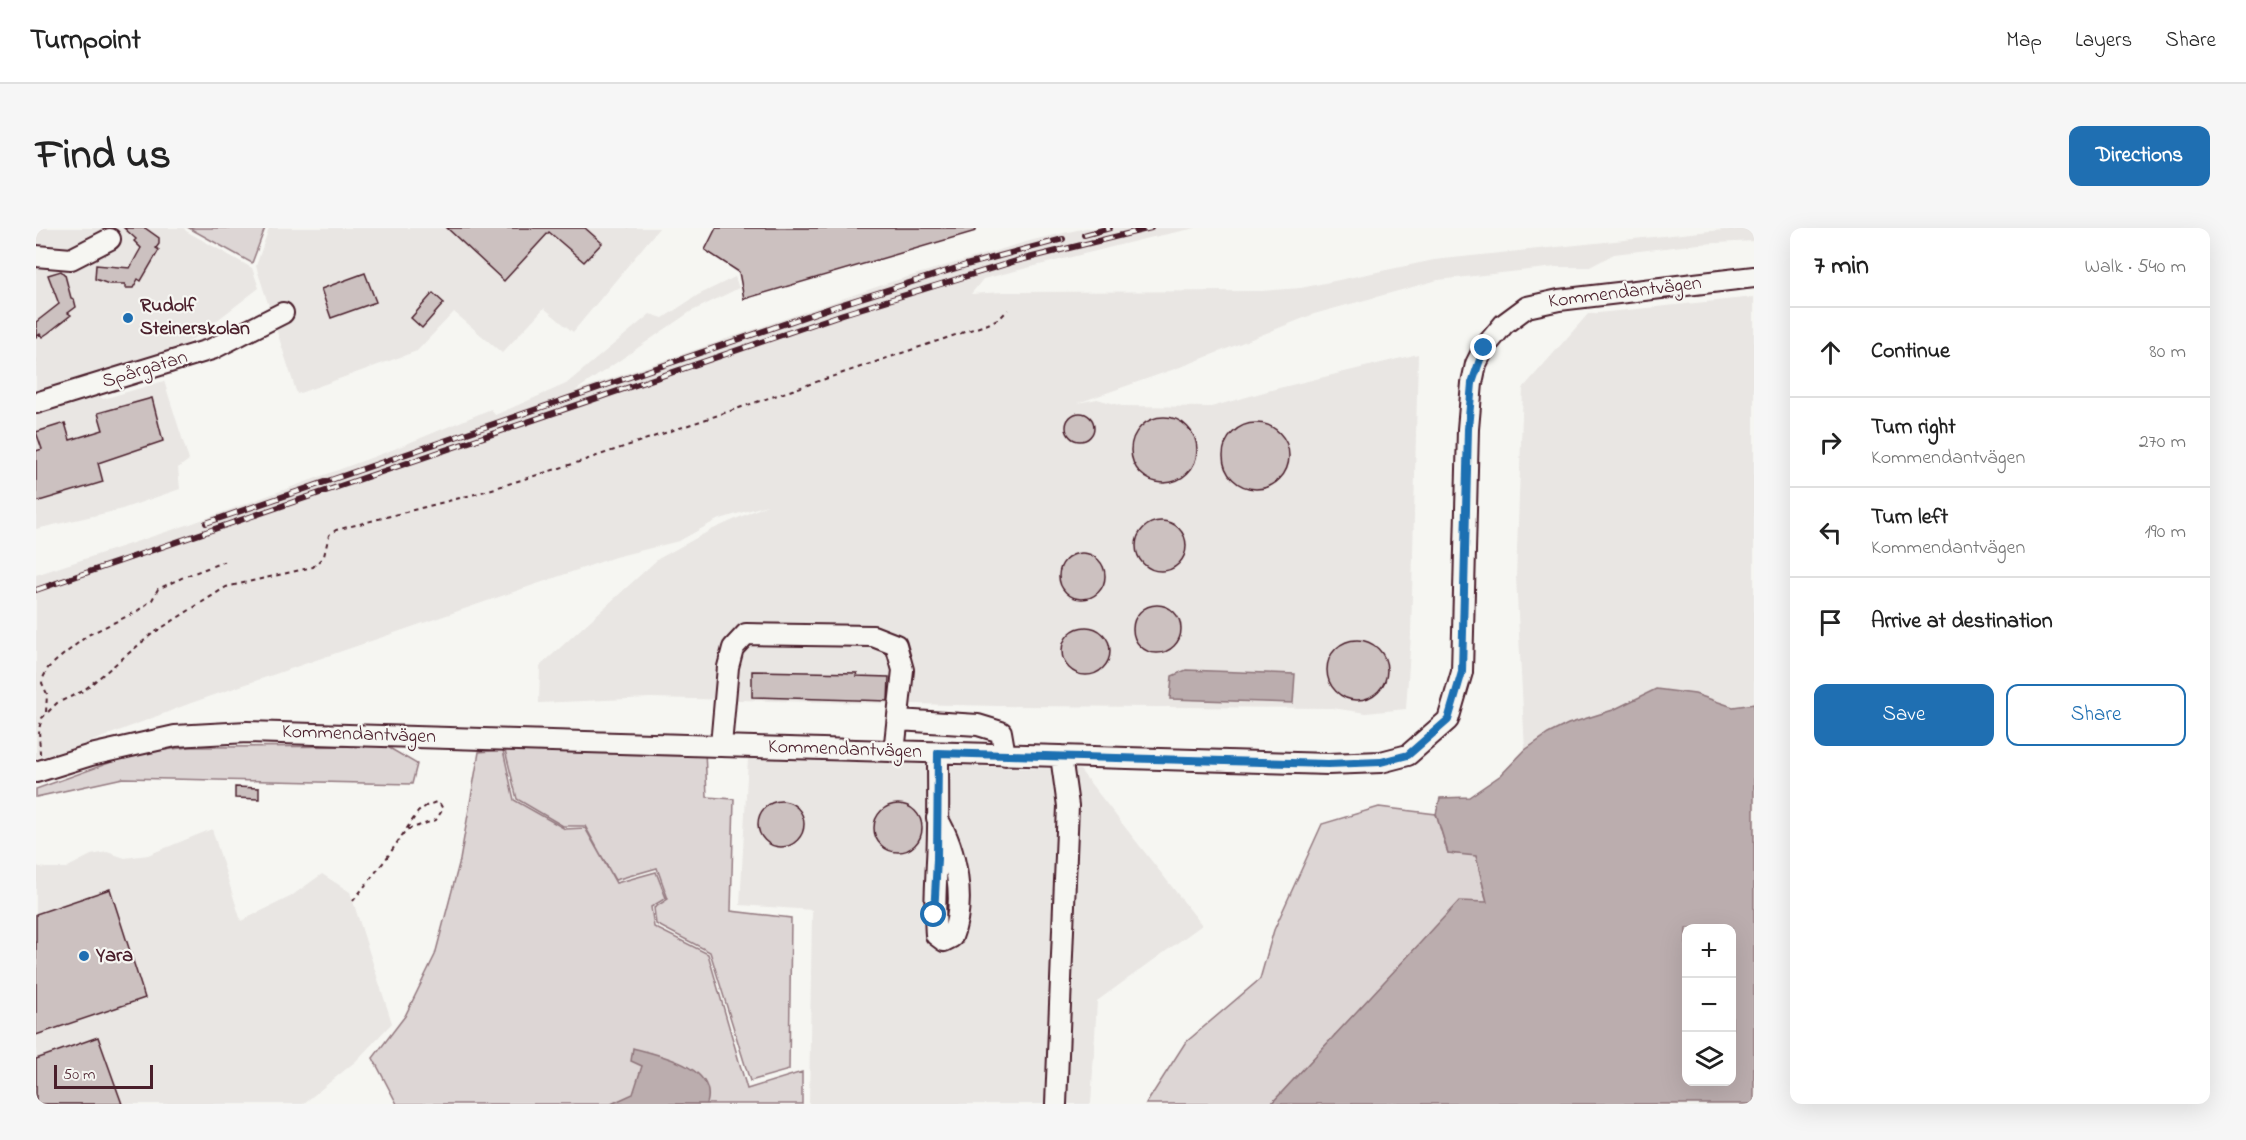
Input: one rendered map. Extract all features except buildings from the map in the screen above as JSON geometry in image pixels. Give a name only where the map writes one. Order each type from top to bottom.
[{"type":"street","points":[[36,256],[71,259],[110,239]]},
{"type":"street","name":"Kommendantvägen","points":[[38,771],[112,750],[175,736],[269,732],[1328,764],[1381,762],[1408,755],[1448,720],[1462,672],[1468,429],[1472,383],[1484,348],[1504,324],[1527,307],[1570,298],[1754,277]]},
{"type":"street","name":"Spårgatan","points":[[36,403],[212,349],[283,313]]},
{"type":"street","points":[[721,745],[730,657],[733,648],[746,634],[873,636],[896,645],[903,670],[894,752]]},
{"type":"street","points":[[898,720],[978,725],[1001,732],[1005,754]]},
{"type":"street","points":[[938,753],[934,915],[936,935],[944,941],[952,937],[956,927],[958,888],[956,864],[951,846],[938,818]]},
{"type":"street","points":[[1056,1104],[1068,806],[1061,756]]},
{"type":"path","points":[[38,771],[39,729],[46,714],[57,703],[75,696],[152,634],[225,587],[313,567],[324,556],[329,535],[336,530],[479,493],[576,463],[988,324],[1008,310]]},
{"type":"path","points":[[46,714],[47,694],[42,680],[48,668],[88,635],[136,612],[152,600],[158,589],[226,561]]},
{"type":"path","points":[[36,678],[42,680]]},
{"type":"path","points":[[353,901],[418,812],[436,802],[440,804],[443,809],[436,820],[406,830]]},
{"type":"shaded area","name":"Rudolf Steinerskolan","points":[[36,228],[184,228],[252,268],[259,288],[181,348],[36,393]]},
{"type":"shaded area","points":[[189,228],[265,228],[252,263]]},
{"type":"shaded area","points":[[269,228],[659,228],[573,332],[544,308],[502,353],[454,312],[417,351],[297,394],[256,266]]},
{"type":"shaded area","points":[[1086,228],[1196,228],[983,279],[971,294],[1261,291],[1301,288],[1434,260],[1710,231],[1754,228],[1754,241],[1699,244],[1614,254],[1590,267],[1556,267],[1438,280],[1314,314],[1186,365],[1078,403],[1097,399],[1122,406],[1211,407],[1418,354],[1411,635],[1406,709],[1366,713],[1332,708],[999,706],[650,698],[539,703],[540,666],[658,559],[711,530],[767,505],[717,520],[679,541],[615,557],[191,703],[72,749],[36,758],[36,575],[193,523],[311,480],[392,450],[491,409],[495,415],[566,384],[650,314],[663,318],[698,295],[735,277],[739,288],[690,312],[575,391],[894,281],[1033,240]]},
{"type":"shaded area","points":[[1754,297],[1754,704],[1733,707],[1695,694],[1656,689],[1613,710],[1568,724],[1525,750],[1516,577],[1523,388],[1588,314]]},
{"type":"shaded area","points":[[164,381],[189,460],[178,468],[180,489],[119,510],[36,529],[36,413],[95,393],[103,399]]},
{"type":"shaded area","points":[[1186,670],[1295,674],[1293,703],[1170,699],[1172,676]]},
{"type":"shaded area","points":[[1656,689],[1695,694],[1733,707],[1754,704],[1754,1104],[1271,1104],[1459,901],[1487,902],[1476,856],[1448,853],[1436,814],[1440,798],[1469,797],[1501,775],[1525,750],[1568,724],[1613,710]]},
{"type":"shaded area","points":[[386,746],[417,764],[412,784],[123,778],[36,797],[36,789],[137,753],[190,747]]},
{"type":"shaded area","points":[[503,750],[514,800],[565,829],[585,828],[616,883],[656,872],[666,898],[651,907],[654,927],[708,954],[747,1089],[802,1072],[802,1104],[397,1104],[373,1058],[405,1016],[435,955],[460,860],[479,752]]},
{"type":"shaded area","points":[[505,750],[705,750],[707,797],[734,799],[731,911],[791,918],[789,1070],[750,1081],[710,952],[656,924],[654,908],[668,899],[657,868],[615,880],[585,826],[563,826],[517,799]]},
{"type":"shaded area","points":[[748,758],[1080,770],[1202,925],[1097,1001],[1091,1104],[809,1104],[812,910],[740,905]]},
{"type":"shaded area","points":[[1379,807],[1436,814],[1448,853],[1476,855],[1487,903],[1459,902],[1271,1104],[1146,1104],[1185,1043],[1260,979],[1274,930],[1322,824]]},
{"type":"shaded area","points":[[212,829],[241,921],[290,897],[322,874],[350,892],[392,1023],[356,1061],[303,1104],[36,1104],[36,866],[66,868],[91,855],[107,852],[125,858],[148,855]]},
{"type":"shaded area","points":[[633,1048],[684,1064],[695,1071],[704,1080],[708,1091],[707,1104],[611,1104],[633,1094],[642,1066],[631,1061]]},
{"type":"railway","points":[[1084,235],[1110,228]]},
{"type":"railway","points":[[36,590],[843,314],[1016,261],[1151,228]]},
{"type":"railway","points":[[206,523],[836,306],[966,265],[1063,239]]},
{"type":"place","name":"Rudolf Steinerskolan","points":[[128,318]]},
{"type":"place","name":"Yara","points":[[84,956]]},
{"type":"route","points":[[934,915],[938,753],[1328,764],[1381,762],[1408,755],[1448,720],[1462,672],[1468,429],[1472,383],[1476,364],[1484,348]]}]
